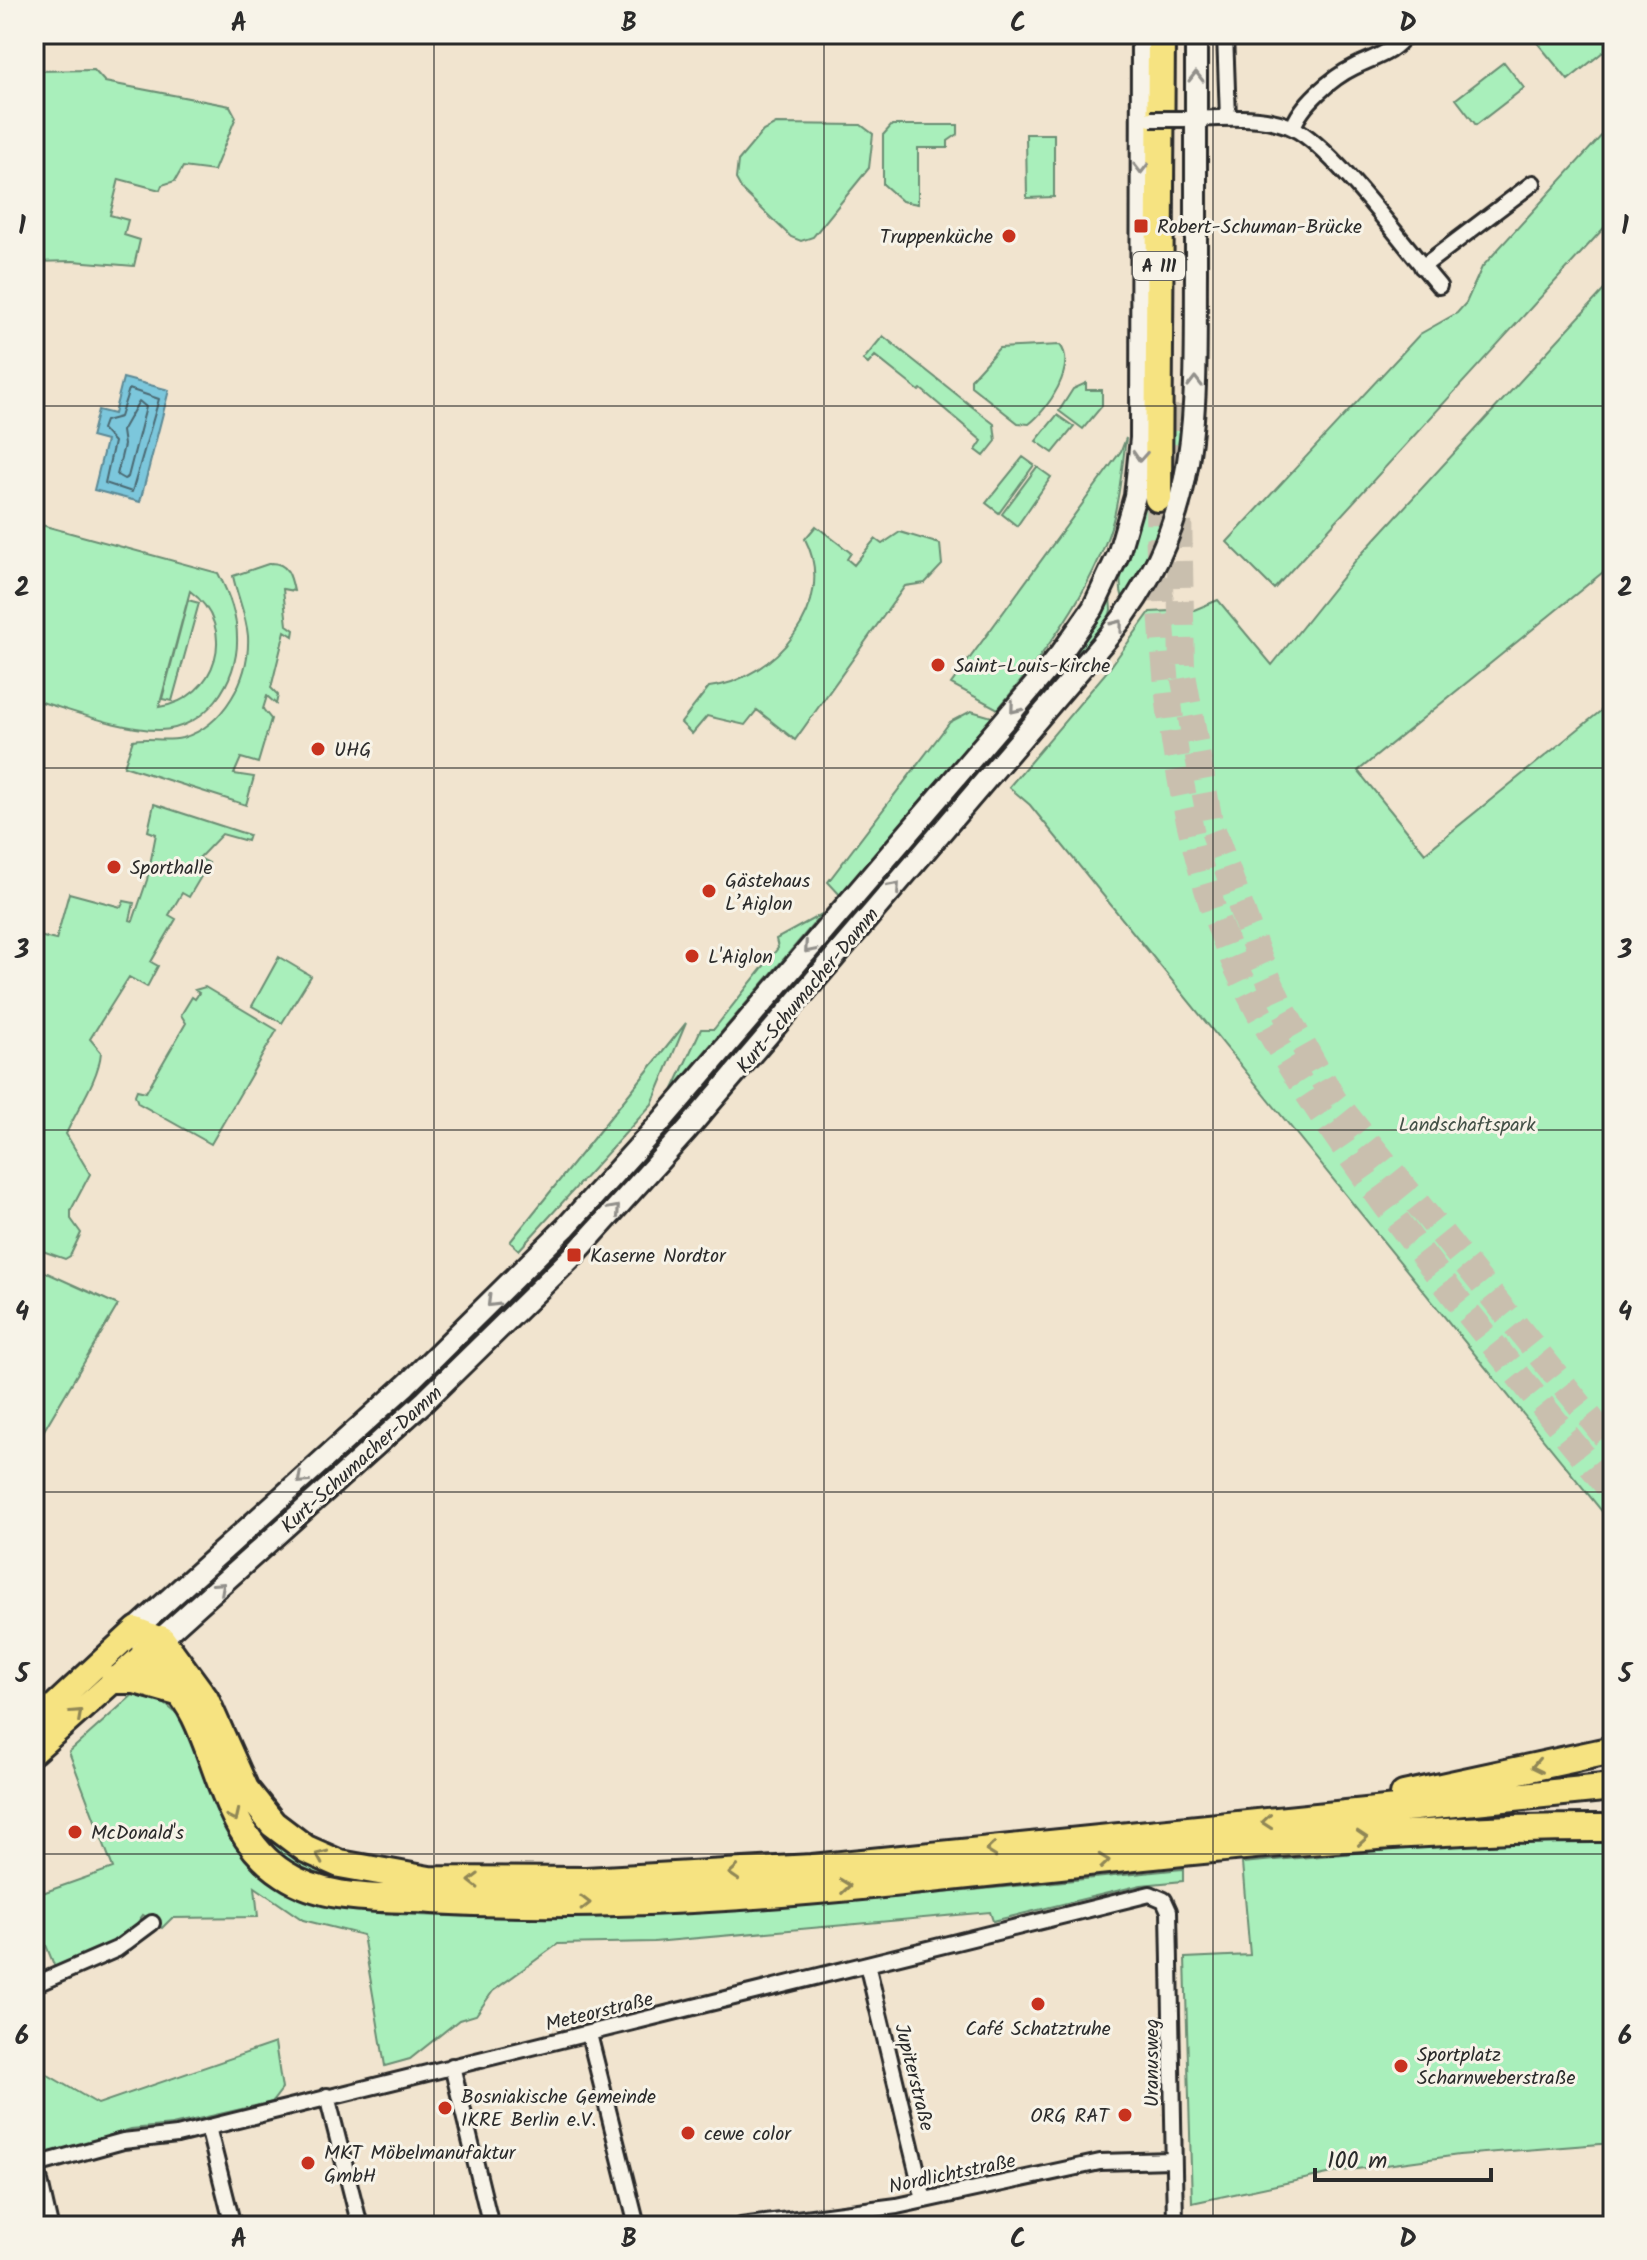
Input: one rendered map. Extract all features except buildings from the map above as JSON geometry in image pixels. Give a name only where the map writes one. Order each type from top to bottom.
[{"type":"highway","name":"A 111","points":[[1158,498],[1161,34]]},
{"type":"highway","name":"A 111","points":[[1177,405],[1178,34]]},
{"type":"highway","points":[[147,1640],[194,1714],[232,1812],[254,1848],[268,1863],[316,1890],[507,1904],[633,1903],[745,1896],[1250,1846],[1477,1828],[1613,1828]]},
{"type":"highway","points":[[147,1640],[205,1699],[245,1789],[273,1824],[306,1849],[340,1864],[429,1880],[586,1881],[812,1868],[1613,1787]]},
{"type":"highway","points":[[114,1680],[135,1680],[181,1693]]},
{"type":"highway","points":[[1372,1812],[1406,1794],[1613,1750]]},
{"type":"main road","name":"Kurt-Schumacher-Damm","points":[[34,1752],[114,1680],[147,1640],[524,1270],[660,1123],[1062,652],[1097,600],[1126,532],[1140,457],[1146,119],[1142,34]]},
{"type":"main road","name":"Kurt-Schumacher-Damm","points":[[34,1724],[147,1640],[425,1401],[542,1287],[686,1131],[1120,623],[1154,570],[1181,502],[1193,439],[1191,119],[1196,34]]},
{"type":"main road","points":[[524,1270],[542,1287]]},
{"type":"street","points":[[1225,34],[1228,118]]},
{"type":"street","points":[[1293,128],[1305,108],[1329,86],[1403,37]]},
{"type":"street","points":[[1146,119],[1228,118],[1293,128],[1328,156],[1439,286]]},
{"type":"street","points":[[1422,267],[1533,183]]},
{"type":"street","name":"Meteorstraße","points":[[35,2160],[123,2141],[177,2135],[1150,1894],[1167,1904]]},
{"type":"street","name":"Uranusweg","points":[[1167,1904],[1175,2222]]},
{"type":"street","points":[[34,1985],[117,1949],[152,1923]]},
{"type":"street","name":"Jupiterstraße","points":[[867,1964],[924,2200]]},
{"type":"street","points":[[589,2034],[637,2226]]},
{"type":"street","points":[[452,2066],[491,2226]]},
{"type":"street","points":[[327,2096],[360,2226]]},
{"type":"street","points":[[208,2127],[233,2226]]},
{"type":"street","points":[[35,2160],[50,2226]]},
{"type":"street","name":"Nordlichtstraße","points":[[741,2226],[924,2200],[1100,2162],[1172,2160]]},
{"type":"green space","points":[[1530,34],[1613,34],[1613,44],[1568,80]]},
{"type":"green space","points":[[1504,62],[1524,88],[1476,125],[1456,99]]},
{"type":"green space","points":[[94,70],[105,82],[230,106],[236,117],[214,171],[183,167],[175,181],[162,185],[160,190],[119,179],[110,215],[128,220],[124,235],[140,240],[134,266],[73,261],[34,262],[34,71]]},
{"type":"green space","points":[[1613,123],[1613,218],[1274,589],[1227,542],[1420,334],[1457,313],[1466,303],[1482,267]]},
{"type":"green space","points":[[776,124],[861,125],[873,134],[869,168],[813,237],[801,241],[791,237],[742,190],[736,179],[738,161],[763,131]]},
{"type":"green space","points":[[892,125],[958,125],[958,134],[948,141],[948,148],[918,148],[918,204],[902,201],[883,184],[883,135]]},
{"type":"green space","points":[[1026,134],[1054,134],[1054,197],[1027,198]]},
{"type":"green space","name":"Landschaftspark","points":[[1613,280],[1613,564],[1358,771],[1425,853],[1613,701],[1613,1525],[1030,805],[1009,787],[1109,669],[1150,612],[1194,610],[1218,600],[1272,665],[1356,560]]},
{"type":"green space","points":[[883,336],[994,424],[996,441],[984,456],[976,450],[982,441],[921,389],[919,391],[875,356],[868,364],[863,360]]},
{"type":"green space","points":[[1060,345],[1065,364],[1063,376],[1052,398],[1029,424],[1018,423],[971,386],[971,379],[999,348]]},
{"type":"green space","points":[[1086,383],[1086,390],[1102,390],[1102,406],[1083,429],[1059,411],[1073,389]]},
{"type":"green space","points":[[1167,406],[1186,406],[1182,465],[1160,536],[1123,599],[1123,562],[1142,498],[1168,498]]},
{"type":"green space","points":[[1057,415],[1074,427],[1053,453],[1036,441]]},
{"type":"green space","points":[[1126,438],[1117,503],[1103,550],[1079,598],[1049,644],[998,709],[951,684],[1121,451]]},
{"type":"green space","points":[[1023,457],[1034,465],[999,513],[986,503]]},
{"type":"green space","points":[[1037,467],[1051,477],[1017,526],[1002,514]]},
{"type":"green space","points":[[34,523],[218,573],[234,613],[236,654],[232,670],[216,700],[191,722],[176,728],[144,729],[34,700]],"holes":[[[190,591],[205,606],[214,623],[217,641],[215,660],[195,691],[179,701],[159,707]]]},
{"type":"green space","points":[[816,526],[851,553],[847,559],[854,565],[875,539],[882,544],[900,532],[940,544],[942,565],[925,583],[905,586],[795,740],[757,710],[745,725],[707,716],[692,734],[681,723],[709,687],[733,681],[756,670],[777,654],[794,635],[807,613],[813,589],[813,564],[805,539]]},
{"type":"green space","points":[[271,563],[285,568],[292,580],[294,591],[283,589],[287,625],[294,630],[293,636],[285,631],[271,688],[278,695],[276,704],[267,696],[263,709],[271,719],[258,763],[241,758],[234,774],[254,777],[246,805],[124,766],[133,740],[182,738],[197,732],[222,712],[239,684],[247,652],[248,636],[233,576]]},
{"type":"green space","points":[[1110,597],[1111,610],[1107,624],[1017,725]]},
{"type":"green space","points":[[188,600],[199,603],[172,701],[162,699]]},
{"type":"green space","points":[[971,711],[992,717],[840,895],[828,882],[950,722]]},
{"type":"green space","points":[[1005,733],[1010,738],[656,1151],[548,1267],[542,1262]]},
{"type":"green space","points":[[154,804],[249,835],[247,841],[222,834],[199,858],[209,863],[189,897],[182,893],[169,915],[176,919],[151,962],[158,966],[147,987],[129,977],[90,1039],[101,1052],[99,1062],[66,1134],[90,1174],[71,1210],[71,1219],[81,1233],[70,1256],[65,1259],[34,1248],[34,935],[56,940],[69,893],[121,907],[124,901],[134,903],[130,920],[133,921],[147,880],[156,834],[148,831]]},
{"type":"green space","points":[[822,914],[673,1089],[701,1029],[714,1029],[778,948],[776,939]]},
{"type":"green space","points":[[279,957],[311,976],[282,1023],[252,1006]]},
{"type":"green space","points":[[205,987],[277,1030],[211,1144],[138,1103],[135,1095],[137,1090],[146,1092],[186,1023],[181,1015],[192,997],[195,999],[199,993],[195,990]]},
{"type":"green space","points":[[686,1023],[652,1104],[519,1250],[510,1242]]},
{"type":"green space","points":[[34,1267],[118,1305],[34,1447]]},
{"type":"green space","points":[[519,1287],[402,1410],[174,1618],[171,1615],[228,1563],[238,1548]]},
{"type":"green space","points":[[136,1692],[165,1704],[182,1718],[245,1851],[394,1904],[394,1914],[493,1917],[690,1912],[887,1898],[1183,1869],[1183,1881],[1141,1885],[993,1921],[990,1912],[654,1942],[558,1944],[493,1991],[476,2015],[459,2020],[410,2059],[385,2066],[363,1935],[303,1920],[255,1887],[258,1917],[172,1918],[162,1928],[143,1915],[125,1940],[56,1970],[43,1938],[34,1896],[113,1868],[69,1752]]},
{"type":"green space","points":[[230,1782],[342,1877],[366,1884],[328,1885],[264,1849]]},
{"type":"green space","name":"Sportplatz Scharnweberstraße","points":[[1613,1839],[1613,2143],[1459,2155],[1342,2171],[1192,2203],[1185,1958],[1250,1955],[1242,1863],[1481,1842]]},
{"type":"green space","points":[[275,2043],[282,2089],[272,2102],[172,2125],[131,2129],[49,2155],[44,2153],[34,2111],[34,2067],[98,2104]]},
{"type":"water","points":[[123,378],[169,390],[140,502],[94,490],[106,441],[91,437],[98,410],[114,414]]},
{"type":"tunnel","points":[[1177,405],[1182,669],[1210,822],[1260,960],[1281,1006],[1334,1100],[1613,1446]]},
{"type":"tunnel","points":[[1158,498],[1164,656],[1177,760],[1199,863],[1215,914],[1240,974],[1286,1059],[1371,1186],[1613,1493]]},
{"type":"place","name":"Robert-Schuman-Brücke","points":[[1141,226]]},
{"type":"place","name":"Truppenküche","points":[[1009,236]]},
{"type":"place","name":"Saint-Louis-Kirche","points":[[938,665]]},
{"type":"place","name":"UHG","points":[[318,749]]},
{"type":"place","name":"Sporthalle","points":[[114,867]]},
{"type":"place","name":"Gästehaus L’Aiglon","points":[[709,891]]},
{"type":"place","name":"L'Aiglon","points":[[692,956]]},
{"type":"place","name":"Kaserne Nordtor","points":[[574,1255]]},
{"type":"place","name":"McDonald's","points":[[75,1832]]},
{"type":"place","name":"Café Schatztruhe","points":[[1038,2004]]},
{"type":"place","name":"Sportplatz Scharnweberstraße","points":[[1401,2066]]},
{"type":"place","name":"Bosniakische Gemeinde IKRE Berlin e.V.","points":[[445,2108]]},
{"type":"place","name":"ORG RAT","points":[[1125,2115]]},
{"type":"place","name":"cewe color","points":[[688,2133]]},
{"type":"place","name":"MKT Möbelmanufaktur GmbH","points":[[308,2163]]}]
